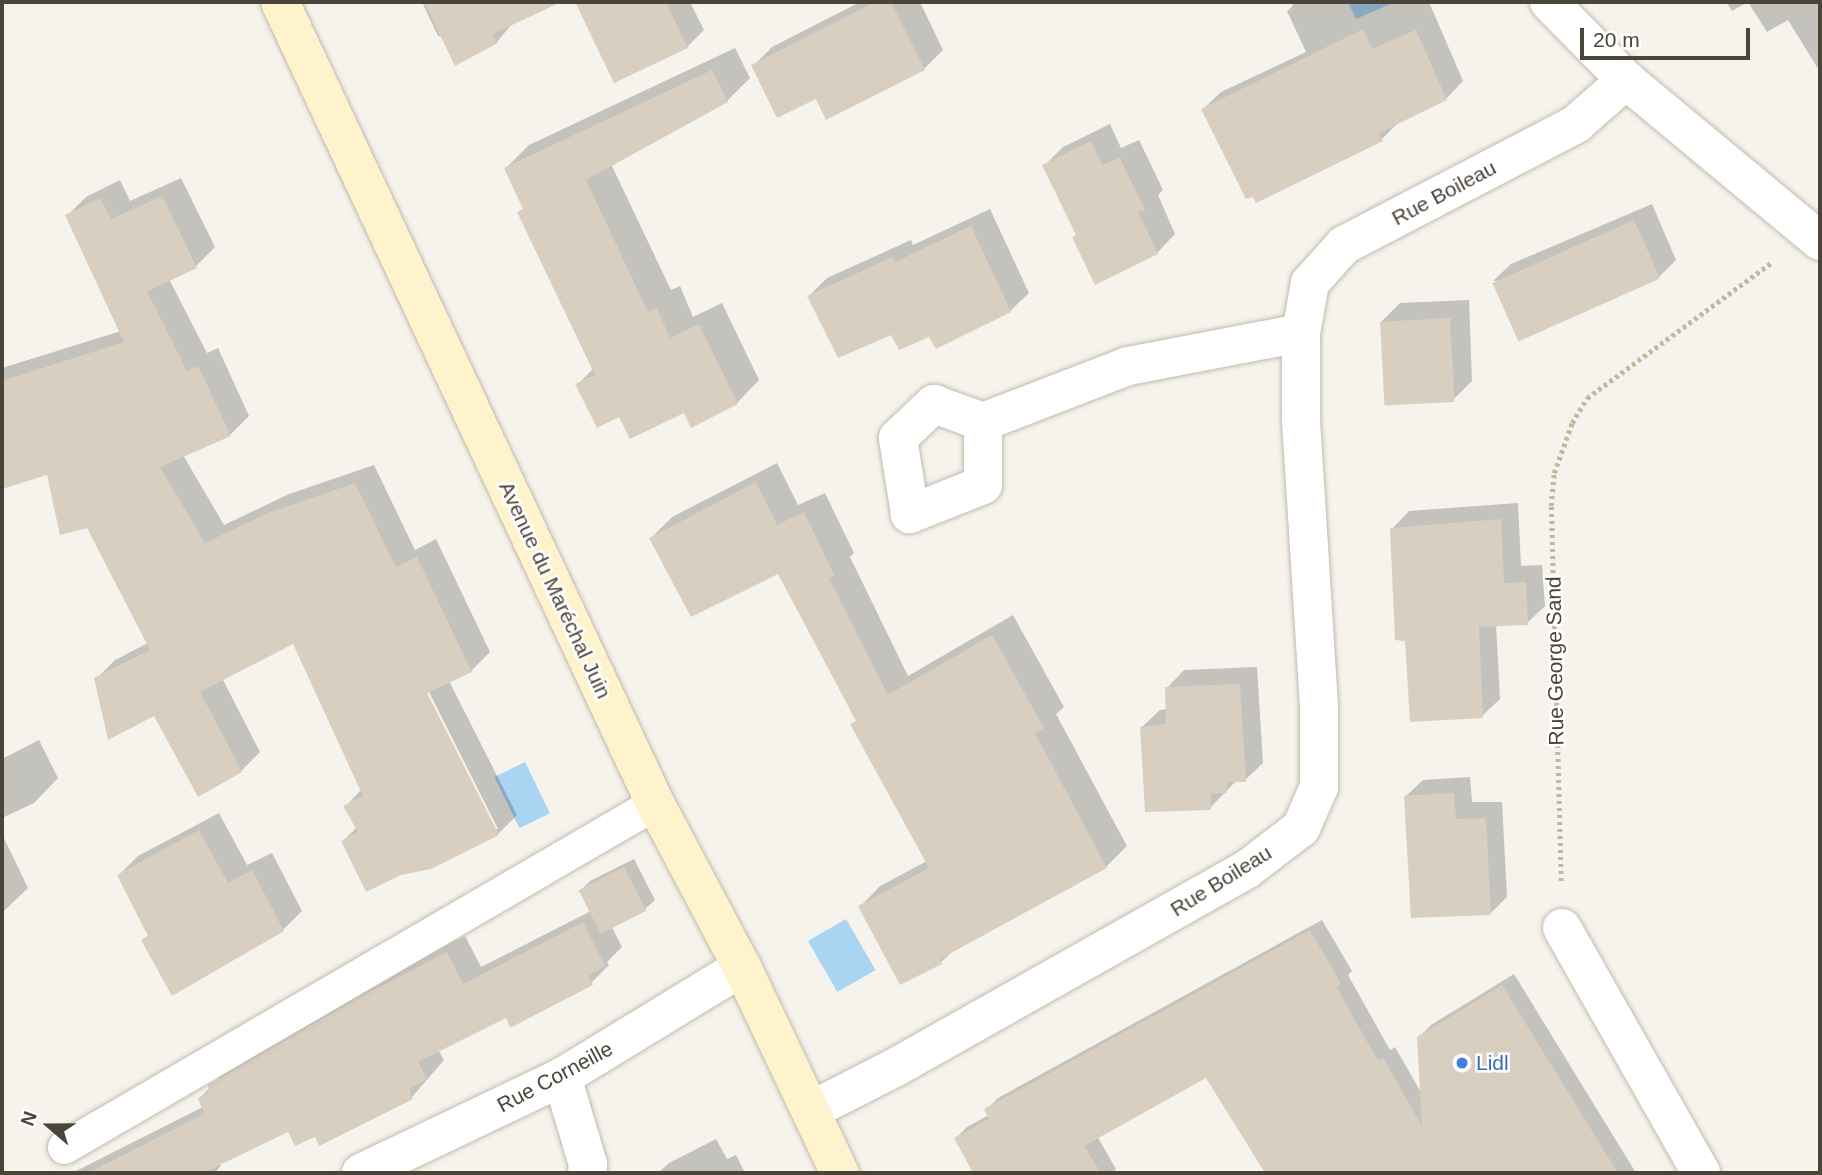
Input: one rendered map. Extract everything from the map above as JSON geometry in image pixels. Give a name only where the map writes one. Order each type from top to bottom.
[{"type":"main road","name":"Avenue du Maréchal Juin","points":[[280,2],[654,803],[742,967],[840,1173]]},
{"type":"street","points":[[1549,2],[1626,80],[1816,237]]},
{"type":"street","name":"Rue Boileau","points":[[811,1110],[896,1067],[1246,870],[1301,828],[1319,787],[1319,706],[1301,417],[1301,333],[1310,283],[1344,245],[1576,124],[1626,80]]},
{"type":"street","points":[[982,422],[1128,366],[1301,333]]},
{"type":"street","points":[[1562,928],[1701,1173]]},
{"type":"street","name":"Rue Corneille","points":[[361,1173],[562,1077],[742,967]]},
{"type":"street","points":[[562,1077],[588,1164],[587,1173]]},
{"type":"lane","points":[[64,1147],[654,803]]},
{"type":"path","name":"Rue George Sand","points":[[1562,928],[1551,506],[1554,473],[1572,422],[1587,398],[1816,237]]},
{"type":"water","points":[[1348,2],[1395,2],[1356,19]]},
{"type":"water","points":[[525,762],[550,813],[519,828],[494,777]]},
{"type":"water","points":[[846,919],[875,970],[837,992],[808,941]]},
{"type":"building","points":[[424,2],[561,2],[493,34],[498,43],[455,66]]},
{"type":"building","points":[[575,2],[666,2],[688,48],[614,83]]},
{"type":"building","points":[[875,2],[891,2],[925,70],[826,120],[816,99],[777,118],[751,65]]},
{"type":"building","points":[[1363,29],[1372,49],[1416,30],[1447,100],[1379,133],[1383,141],[1256,203],[1253,197],[1246,199],[1201,109]]},
{"type":"building","points":[[712,70],[728,102],[586,180],[648,312],[657,308],[670,338],[699,324],[738,404],[691,428],[684,413],[630,439],[619,417],[597,428],[575,384],[595,375],[517,212],[523,209],[504,168]]},
{"type":"building","points":[[1091,141],[1102,165],[1120,158],[1145,210],[1138,212],[1158,254],[1095,285],[1072,237],[1076,235],[1042,165]]},
{"type":"building","points":[[162,196],[197,268],[147,291],[187,371],[198,366],[231,436],[160,467],[205,543],[268,513],[355,483],[396,567],[417,557],[472,672],[427,693],[499,835],[431,869],[401,875],[366,892],[341,841],[358,832],[343,806],[363,796],[293,644],[200,692],[242,772],[198,797],[154,716],[108,740],[94,678],[150,650],[87,528],[60,535],[47,475],[2,489],[2,381],[124,342],[65,215],[100,198],[111,219]]},
{"type":"building","points":[[1634,220],[1660,278],[1518,342],[1492,283]]},
{"type":"building","points":[[971,226],[1011,312],[936,349],[929,337],[899,350],[891,335],[838,358],[807,296],[892,257],[895,262]]},
{"type":"building","points":[[1450,318],[1454,402],[1384,406],[1380,322]]},
{"type":"building","points":[[756,482],[777,525],[804,512],[834,575],[829,578],[888,695],[992,635],[1044,728],[1035,733],[1107,868],[940,959],[942,964],[900,985],[858,906],[929,868],[850,724],[856,721],[778,574],[691,617],[649,538]]},
{"type":"building","points":[[1501,519],[1504,583],[1526,582],[1528,625],[1479,627],[1483,718],[1410,722],[1405,641],[1395,640],[1390,528]]},
{"type":"building","points":[[1240,684],[1246,782],[1227,782],[1227,793],[1211,794],[1211,810],[1145,812],[1140,727],[1166,724],[1165,687]]},
{"type":"building","points":[[1454,793],[1456,819],[1486,818],[1491,915],[1411,918],[1404,796]]},
{"type":"building","points":[[199,830],[228,883],[252,870],[284,931],[172,996],[141,940],[148,936],[117,875]]},
{"type":"building","points":[[624,867],[646,911],[601,934],[579,890]]},
{"type":"building","points":[[583,922],[605,966],[588,976],[593,985],[510,1028],[506,1018],[418,1062],[427,1079],[409,1089],[413,1099],[319,1146],[315,1137],[295,1146],[288,1132],[203,1173],[88,1173],[204,1114],[198,1098],[209,1092],[208,1085],[356,999],[447,952],[463,984]]},
{"type":"building","points":[[1310,930],[1341,984],[1337,988],[1378,1061],[1383,1058],[1422,1126],[1417,1037],[1502,985],[1618,1173],[1265,1173],[1206,1078],[1084,1146],[1101,1173],[973,1173],[954,1138],[989,1119],[984,1109]]},
{"type":"place","name":"Lidl","points":[[1462,1063]]}]
